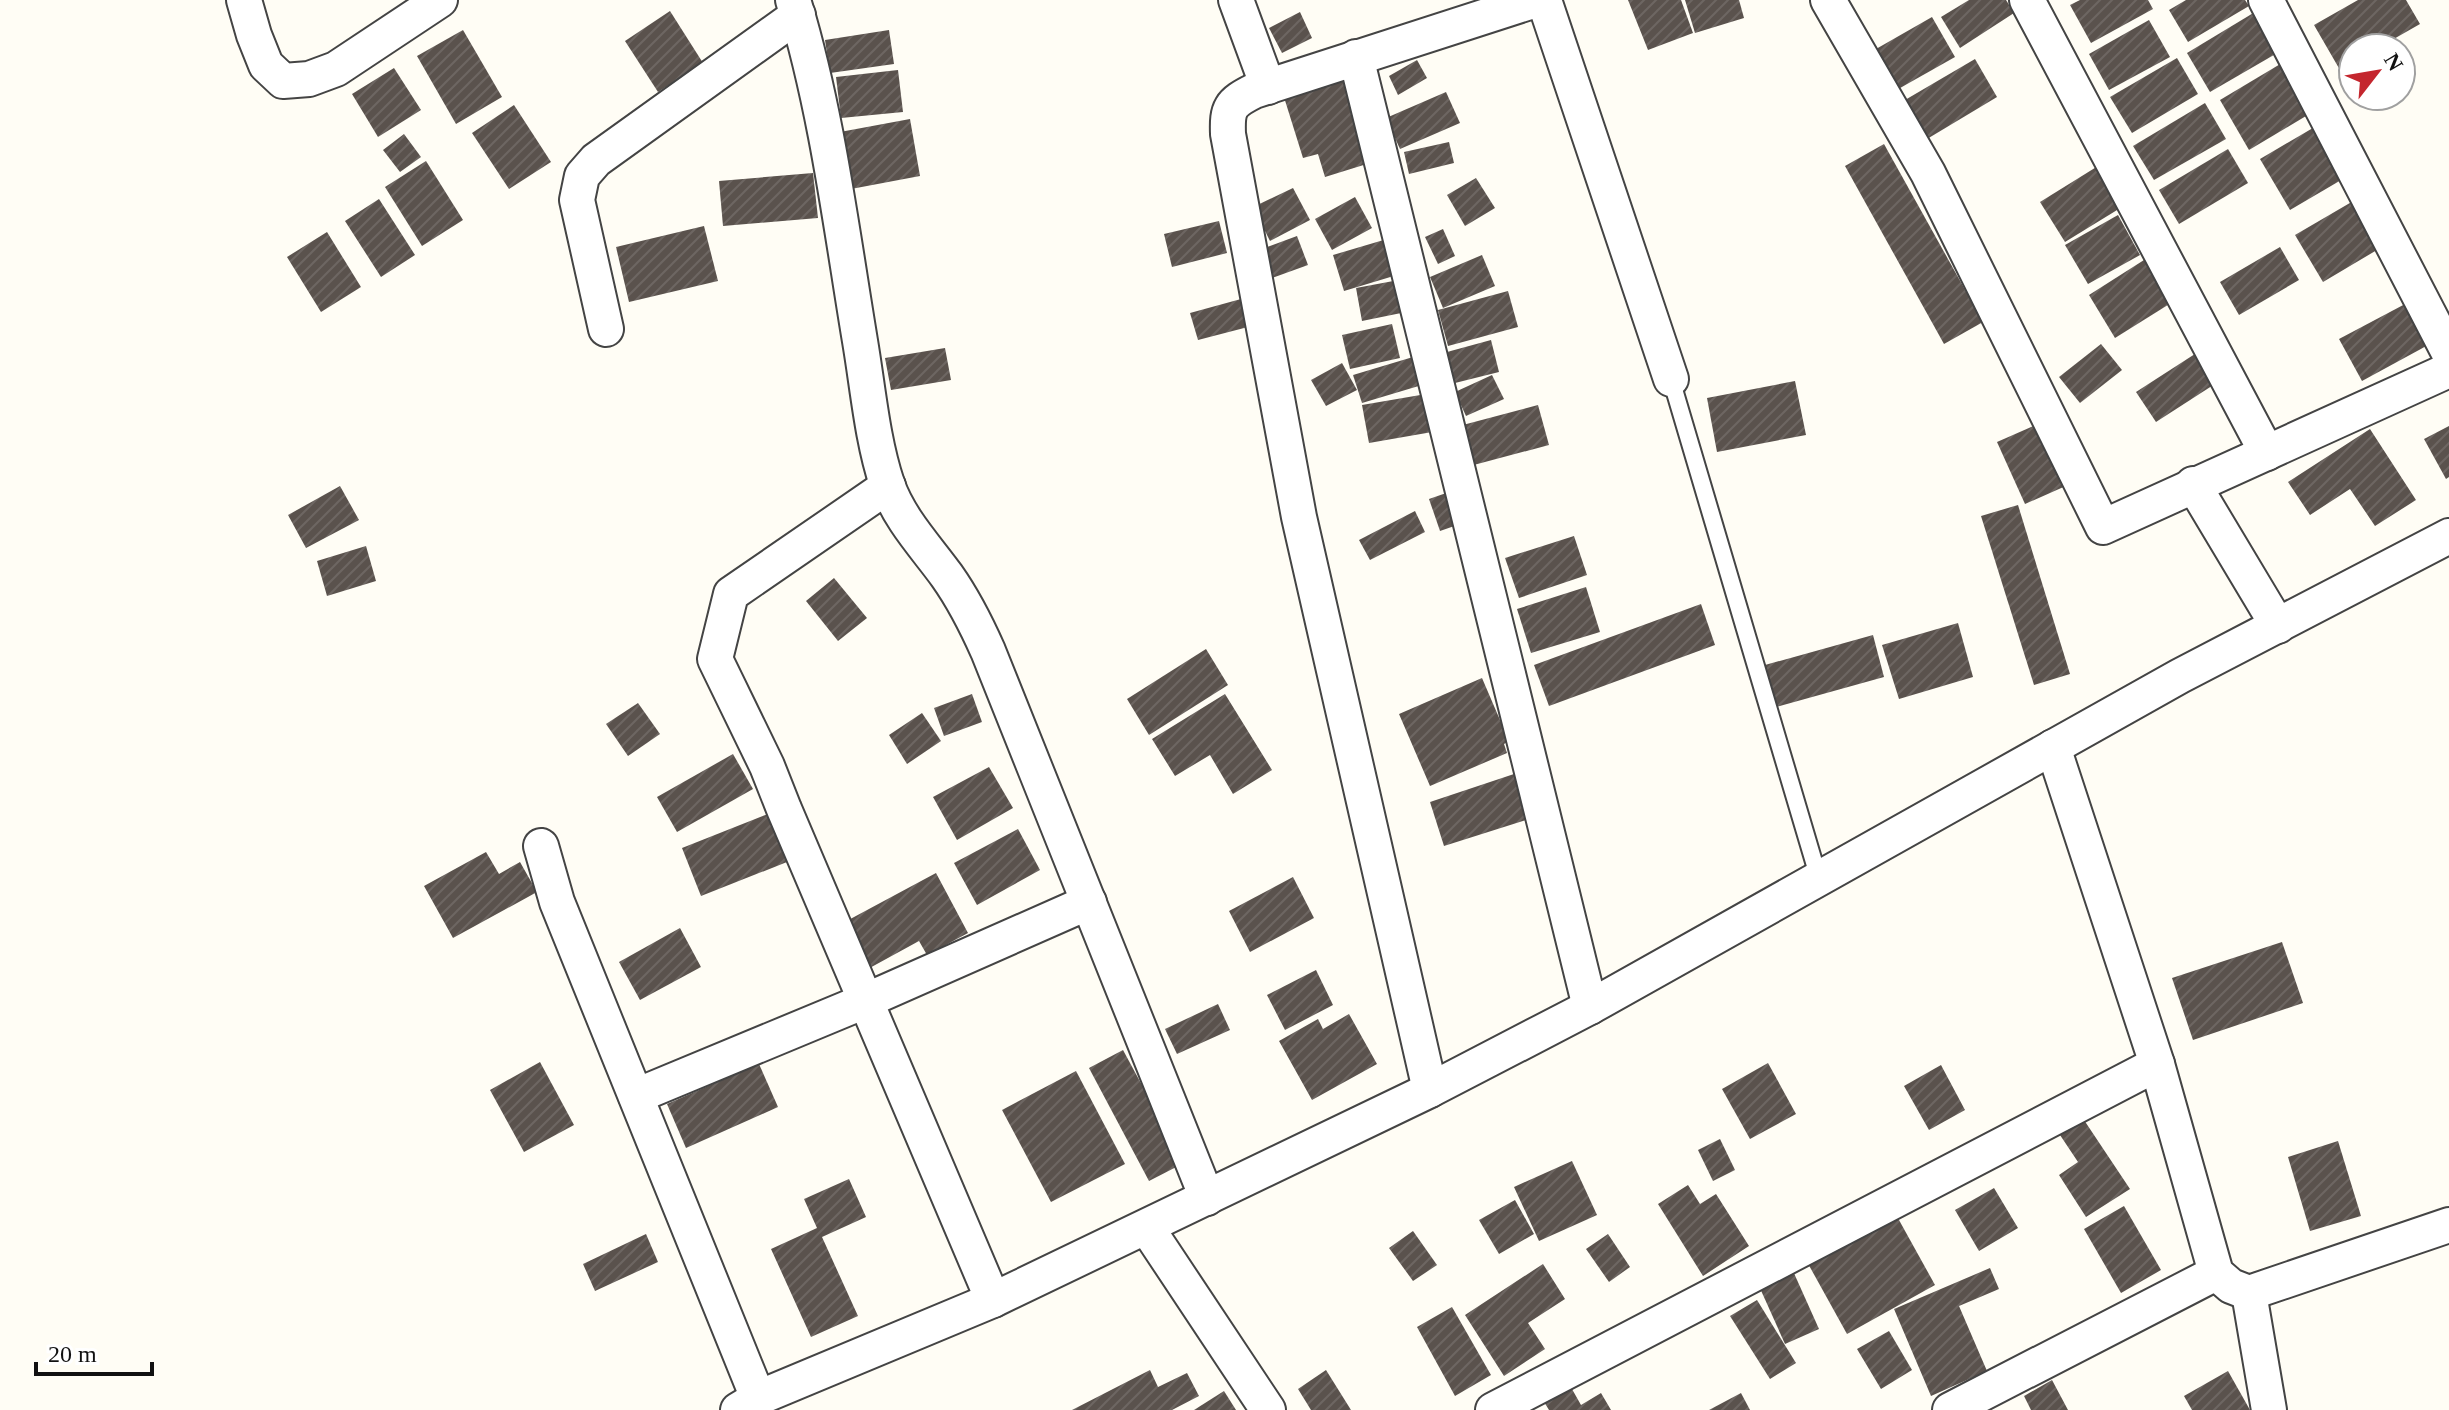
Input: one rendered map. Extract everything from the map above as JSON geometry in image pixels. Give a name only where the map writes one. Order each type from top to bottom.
[{"type":"street","points":[[244,0],[266,65],[283,81],[309,79],[336,69],[440,0]]},
{"type":"street","points":[[1236,0],[1268,87]]},
{"type":"street","points":[[1430,1090],[1299,517],[1227,116],[1235,100],[1268,87],[1536,0]]},
{"type":"street","points":[[1544,0],[1671,379]]},
{"type":"street","points":[[1828,0],[1928,173],[2103,527],[2449,370]]},
{"type":"street","points":[[2027,0],[2267,453]]},
{"type":"street","points":[[2266,0],[2449,353]]},
{"type":"street","points":[[606,329],[577,200],[582,176],[596,160],[795,8],[810,55],[876,438],[888,486],[908,524],[970,612],[988,651],[1207,1198]]},
{"type":"street","points":[[1356,57],[1590,1007]]},
{"type":"street","points":[[2193,484],[2278,626]]},
{"type":"street","points":[[888,486],[731,594],[715,659],[767,766],[993,1300]]},
{"type":"street","points":[[541,846],[557,902],[636,1096],[748,1404],[993,1300],[1430,1090],[1590,1007],[2180,676],[2449,536]]},
{"type":"street","points":[[2053,747],[2157,1064],[2216,1273],[2231,1286],[2249,1293],[2449,1225]]},
{"type":"street","points":[[636,1096],[865,1001],[1089,902]]},
{"type":"street","points":[[1493,1410],[2157,1064]]},
{"type":"street","points":[[1147,1228],[1268,1410]]},
{"type":"street","points":[[1950,1410],[2216,1273]]},
{"type":"street","points":[[2249,1293],[2269,1410]]},
{"type":"lane","points":[[1671,379],[1819,879]]},
{"type":"building","points":[[1628,0],[1681,0],[1693,33],[1648,50]]},
{"type":"building","points":[[1685,0],[1739,0],[1744,18],[1695,33]]},
{"type":"building","points":[[1969,0],[2006,0],[2014,13],[1960,48],[1941,17]]},
{"type":"building","points":[[2080,0],[2148,0],[2153,9],[2091,43],[2070,5]]},
{"type":"building","points":[[2186,0],[2245,0],[2249,6],[2188,42],[2169,10]]},
{"type":"building","points":[[2358,0],[2406,0],[2420,24],[2406,32],[2337,32],[2337,65],[2314,25]]},
{"type":"building","points":[[670,11],[703,63],[658,92],[625,41]]},
{"type":"building","points":[[1300,12],[1312,38],[1282,53],[1269,28]]},
{"type":"building","points":[[2255,12],[2279,52],[2210,92],[2187,53]]},
{"type":"building","points":[[1932,17],[1955,57],[1893,92],[1869,53]]},
{"type":"building","points":[[2149,20],[2170,57],[2109,90],[2089,54]]},
{"type":"building","points":[[463,30],[502,97],[456,124],[417,56]]},
{"type":"building","points":[[889,30],[894,64],[830,73],[825,40]]},
{"type":"building","points":[[2177,58],[2198,94],[2132,133],[2110,97]]},
{"type":"building","points":[[1975,59],[1997,97],[1927,139],[1905,100]]},
{"type":"building","points":[[1417,60],[1427,78],[1398,95],[1389,76]]},
{"type":"building","points":[[2287,60],[2316,110],[2249,150],[2220,100]]},
{"type":"building","points":[[394,68],[421,110],[378,137],[352,94]]},
{"type":"building","points":[[898,70],[903,112],[841,118],[836,77]]},
{"type":"building","points":[[1342,76],[1370,163],[1325,177],[1318,154],[1303,158],[1283,94]]},
{"type":"building","points":[[1446,92],[1460,123],[1400,149],[1386,118]]},
{"type":"building","points":[[2205,103],[2226,139],[2154,180],[2133,146]]},
{"type":"building","points":[[514,105],[551,162],[509,189],[472,133]]},
{"type":"building","points":[[910,119],[920,176],[851,189],[840,132]]},
{"type":"building","points":[[2318,125],[2348,176],[2290,210],[2260,159]]},
{"type":"building","points":[[404,134],[421,157],[400,172],[383,150]]},
{"type":"building","points":[[1449,142],[1454,163],[1409,174],[1404,152]]},
{"type":"building","points":[[1884,144],[1983,322],[1944,344],[1845,166]]},
{"type":"building","points":[[2228,149],[2248,183],[2179,224],[2159,190]]},
{"type":"building","points":[[426,161],[463,220],[422,246],[385,187]]},
{"type":"building","points":[[2098,166],[2122,207],[2065,242],[2040,202]]},
{"type":"building","points":[[813,173],[818,218],[723,226],[719,181]]},
{"type":"building","points":[[1476,178],[1495,208],[1465,226],[1447,195]]},
{"type":"building","points":[[1293,188],[1310,220],[1270,241],[1253,207]]},
{"type":"building","points":[[1355,197],[1372,228],[1332,250],[1315,219]]},
{"type":"building","points":[[379,199],[415,255],[381,277],[345,221]]},
{"type":"building","points":[[2355,200],[2382,247],[2323,282],[2295,235]]},
{"type":"building","points":[[2118,215],[2140,255],[2088,284],[2065,245]]},
{"type":"building","points":[[1219,221],[1227,253],[1172,267],[1164,234]]},
{"type":"building","points":[[704,226],[718,281],[629,302],[616,247]]},
{"type":"building","points":[[1443,229],[1455,256],[1438,264],[1425,237]]},
{"type":"building","points":[[327,232],[361,287],[321,312],[287,257]]},
{"type":"building","points":[[1297,236],[1308,265],[1269,279],[1259,250]]},
{"type":"building","points":[[1387,239],[1397,275],[1344,291],[1333,255]]},
{"type":"building","points":[[2280,247],[2299,280],[2239,315],[2220,282]]},
{"type":"building","points":[[1482,255],[1495,286],[1443,308],[1430,277]]},
{"type":"building","points":[[2144,260],[2171,303],[2115,338],[2089,295]]},
{"type":"building","points":[[1404,279],[1411,311],[1362,321],[1356,288]]},
{"type":"building","points":[[1508,291],[1518,327],[1448,346],[1438,310]]},
{"type":"building","points":[[1241,299],[1248,327],[1198,340],[1190,313]]},
{"type":"building","points":[[2407,303],[2430,344],[2362,381],[2339,339]]},
{"type":"building","points":[[1392,324],[1400,358],[1350,369],[1342,335]]},
{"type":"building","points":[[1491,340],[1499,372],[1455,383],[1447,352]]},
{"type":"building","points":[[2101,344],[2122,370],[2080,403],[2059,377]]},
{"type":"building","points":[[945,348],[951,380],[891,390],[885,358]]},
{"type":"building","points":[[2198,352],[2218,382],[2156,422],[2136,392]]},
{"type":"building","points":[[1423,354],[1432,382],[1362,403],[1353,375]]},
{"type":"building","points":[[1342,363],[1357,390],[1326,406],[1311,380]]},
{"type":"building","points":[[1492,375],[1504,399],[1466,416],[1455,392]]},
{"type":"building","points":[[1795,381],[1806,435],[1717,452],[1707,398]]},
{"type":"building","points":[[1432,393],[1438,431],[1369,443],[1362,405]]},
{"type":"building","points":[[1538,405],[1549,445],[1470,466],[1459,426]]},
{"type":"building","points":[[2040,423],[2068,485],[2025,504],[1997,442]]},
{"type":"building","points":[[2449,426],[2449,477],[2446,479],[2424,439]]},
{"type":"building","points":[[2370,429],[2416,500],[2375,526],[2350,489],[2310,515],[2288,482]]},
{"type":"building","points":[[340,486],[359,520],[306,548],[288,515]]},
{"type":"building","points":[[1452,491],[1463,523],[1440,531],[1429,499]]},
{"type":"building","points":[[2018,505],[2070,674],[2034,685],[1981,516]]},
{"type":"building","points":[[1415,511],[1425,532],[1370,560],[1359,540]]},
{"type":"building","points":[[1574,536],[1587,575],[1519,598],[1505,558]]},
{"type":"building","points":[[366,546],[376,581],[327,596],[317,561]]},
{"type":"building","points":[[834,578],[867,618],[838,641],[806,601]]},
{"type":"building","points":[[1586,587],[1600,632],[1531,653],[1517,609]]},
{"type":"building","points":[[1701,604],[1715,645],[1549,706],[1534,665]]},
{"type":"building","points":[[1958,623],[1973,677],[1899,699],[1882,645]]},
{"type":"building","points":[[1873,635],[1884,677],[1776,707],[1765,665]]},
{"type":"building","points":[[1206,649],[1228,685],[1149,735],[1127,699]]},
{"type":"building","points":[[1482,678],[1509,741],[1504,744],[1507,753],[1430,786],[1399,714]]},
{"type":"building","points":[[972,694],[982,722],[944,736],[934,708]]},
{"type":"building","points":[[1225,694],[1272,770],[1233,794],[1210,755],[1175,776],[1152,739]]},
{"type":"building","points":[[638,703],[660,734],[628,756],[606,724]]},
{"type":"building","points":[[922,713],[941,741],[907,764],[889,735]]},
{"type":"building","points":[[733,754],[753,789],[677,832],[657,797]]},
{"type":"building","points":[[989,767],[1013,808],[957,840],[933,797]]},
{"type":"building","points":[[1517,773],[1532,818],[1444,846],[1430,802]]},
{"type":"building","points":[[768,814],[787,862],[701,896],[682,848]]},
{"type":"building","points":[[1018,829],[1040,870],[977,905],[954,863]]},
{"type":"building","points":[[486,852],[499,874],[520,862],[537,892],[453,938],[424,886]]},
{"type":"building","points":[[936,873],[968,933],[927,955],[919,941],[866,970],[841,924]]},
{"type":"building","points":[[1293,877],[1314,918],[1250,952],[1229,911]]},
{"type":"building","points":[[680,928],[701,967],[640,1000],[619,962]]},
{"type":"building","points":[[2282,942],[2303,1003],[2193,1040],[2172,978]]},
{"type":"building","points":[[1316,970],[1333,1005],[1285,1030],[1267,995]]},
{"type":"building","points":[[1218,1004],[1230,1030],[1177,1054],[1165,1029]]},
{"type":"building","points":[[1349,1014],[1377,1064],[1312,1100],[1279,1041],[1318,1019],[1323,1029]]},
{"type":"building","points":[[1123,1050],[1184,1163],[1149,1181],[1089,1068]]},
{"type":"building","points":[[540,1062],[574,1125],[524,1152],[490,1090]]},
{"type":"building","points":[[1768,1063],[1796,1114],[1750,1139],[1722,1089]]},
{"type":"building","points":[[759,1064],[778,1107],[686,1148],[667,1104]]},
{"type":"building","points":[[1941,1065],[1965,1110],[1929,1130],[1904,1086]]},
{"type":"building","points":[[1076,1071],[1125,1164],[1051,1202],[1002,1110]]},
{"type":"building","points":[[2084,1120],[2130,1189],[2086,1217],[2059,1175],[2078,1162],[2060,1135]]},
{"type":"building","points":[[1720,1139],[1735,1170],[1713,1181],[1698,1150]]},
{"type":"building","points":[[2338,1141],[2361,1216],[2310,1231],[2288,1157]]},
{"type":"building","points":[[1572,1161],[1597,1215],[1539,1241],[1514,1187]]},
{"type":"building","points":[[849,1179],[866,1217],[822,1237],[858,1316],[811,1337],[771,1249],[817,1228],[804,1199]]},
{"type":"building","points":[[1688,1185],[1700,1204],[1716,1194],[1749,1246],[1703,1276],[1658,1204]]},
{"type":"building","points":[[1994,1188],[2018,1228],[1979,1251],[1955,1210]]},
{"type":"building","points":[[1515,1200],[1534,1234],[1499,1254],[1479,1220]]},
{"type":"building","points":[[2124,1206],[2161,1270],[2121,1293],[2084,1229]]},
{"type":"building","points":[[1894,1211],[1935,1285],[1847,1334],[1806,1260]]},
{"type":"building","points":[[1413,1231],[1437,1265],[1413,1281],[1389,1248]]},
{"type":"building","points":[[646,1234],[658,1262],[595,1291],[583,1264]]},
{"type":"building","points":[[1608,1234],[1630,1267],[1609,1282],[1586,1249]]},
{"type":"building","points":[[1543,1264],[1565,1299],[1528,1323],[1545,1349],[1504,1376],[1465,1315]]},
{"type":"building","points":[[1990,1268],[1999,1289],[1959,1306],[1987,1371],[1931,1396],[1894,1309]]},
{"type":"building","points":[[1793,1271],[1819,1329],[1785,1344],[1759,1286]]},
{"type":"building","points":[[1757,1300],[1796,1363],[1770,1379],[1730,1316]]},
{"type":"building","points":[[1452,1307],[1491,1375],[1455,1396],[1417,1327]]},
{"type":"building","points":[[1889,1331],[1912,1370],[1881,1389],[1857,1349]]},
{"type":"building","points":[[1150,1370],[1158,1387],[1187,1373],[1199,1396],[1172,1410],[1072,1410]]},
{"type":"building","points":[[1326,1370],[1351,1410],[1311,1410],[1298,1389]]},
{"type":"building","points":[[2228,1371],[2250,1410],[2192,1410],[2184,1396]]},
{"type":"building","points":[[2052,1380],[2068,1410],[2031,1410],[2024,1396]]},
{"type":"building","points":[[1568,1382],[1581,1405],[1601,1393],[1611,1410],[1549,1410],[1541,1397]]},
{"type":"building","points":[[1224,1391],[1236,1410],[1194,1410]]},
{"type":"building","points":[[1741,1393],[1750,1410],[1709,1410]]}]
